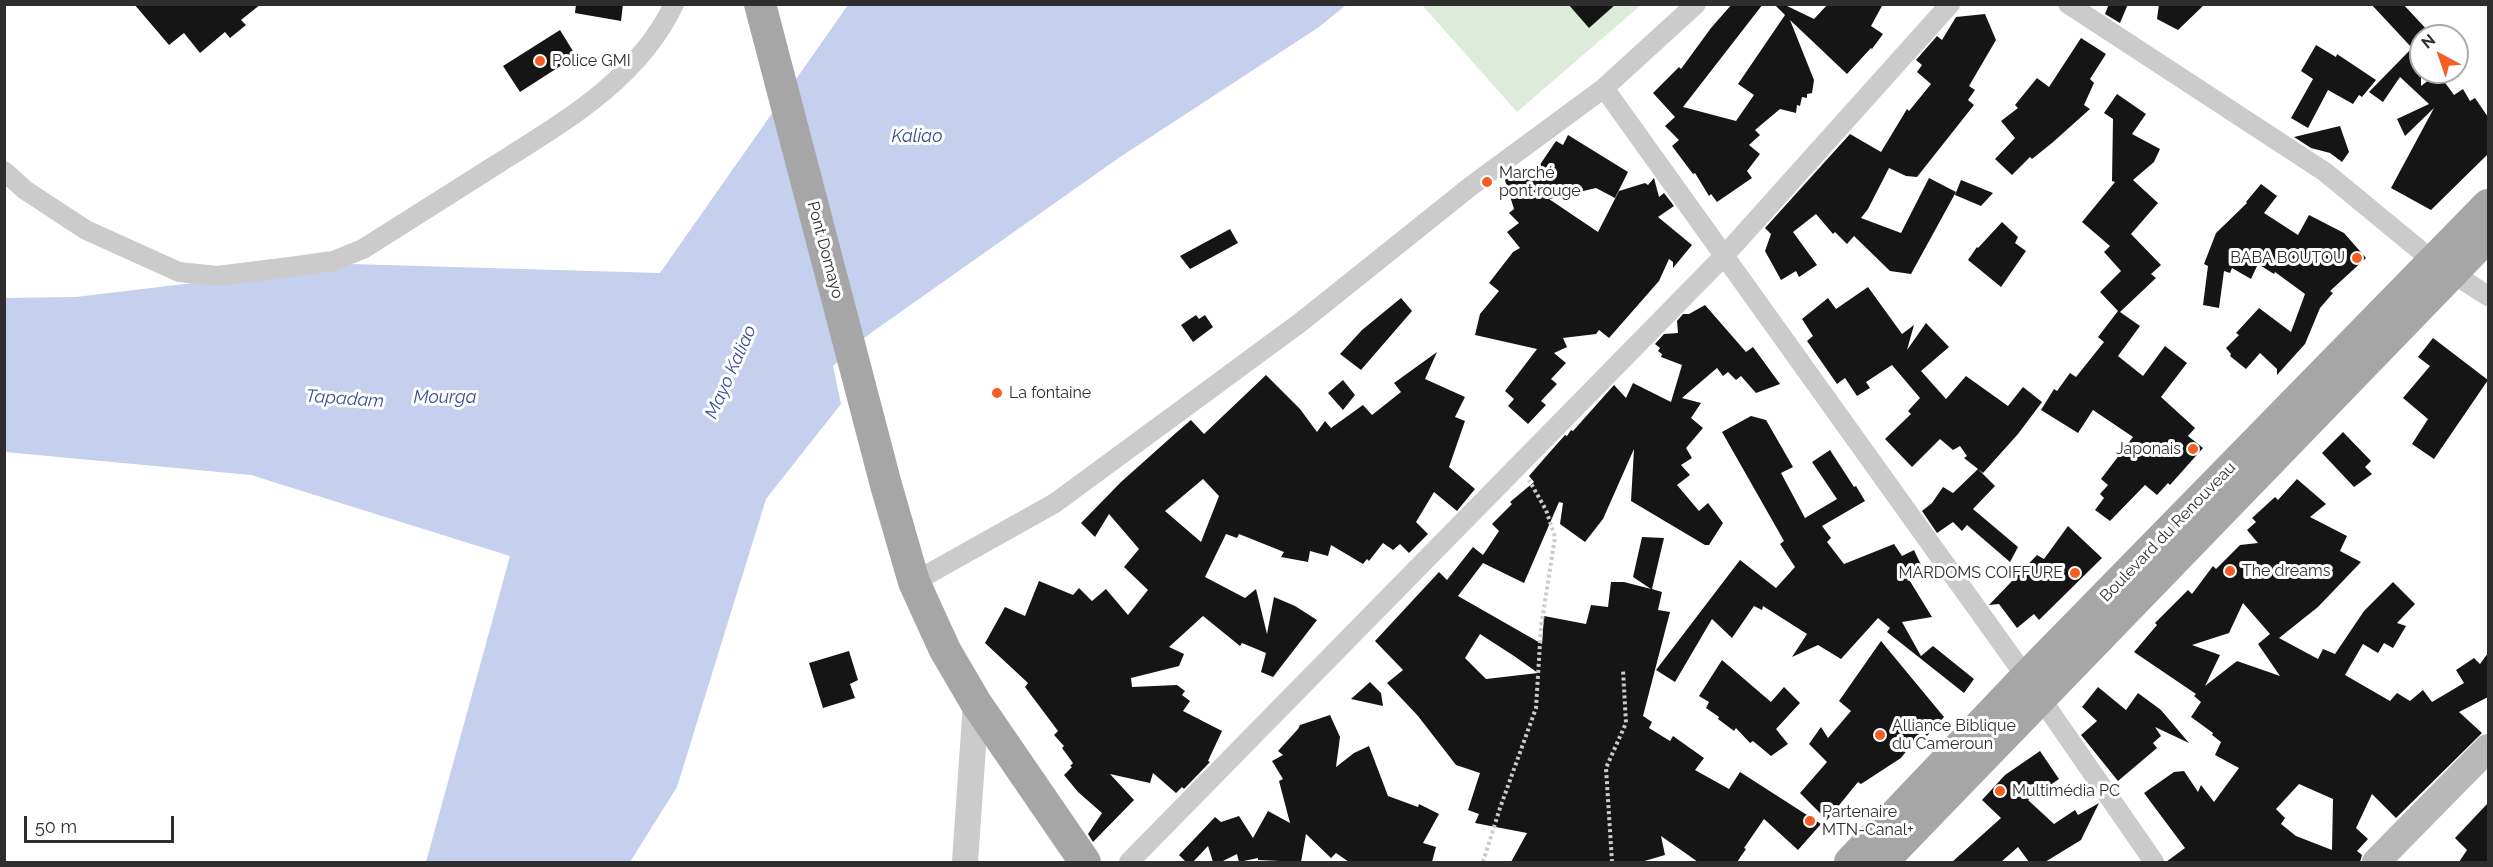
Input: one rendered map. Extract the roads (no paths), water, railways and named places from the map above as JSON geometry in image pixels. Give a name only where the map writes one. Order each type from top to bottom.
[{"type":"main road","name":"Pont Domayo","points":[[762,10],[886,485],[914,582],[945,650],[976,703],[1085,862]]},
{"type":"main road","name":"Boulevard du Renouveau","points":[[1850,862],[2033,687],[2443,268],[2488,205]]},
{"type":"main road","name":"Boulevard du Renouveau","points":[[2443,268],[2488,236]]},
{"type":"main road","name":"Boulevard du Renouveau","points":[[1882,862],[2033,687]]},
{"type":"main road","points":[[2376,862],[2488,748]]},
{"type":"street","points":[[4,171],[25,190],[86,230],[179,272],[217,276],[333,261],[363,249],[536,140],[608,90],[643,51],[674,4]]},
{"type":"street","points":[[914,582],[1054,503],[1301,322],[1471,186],[1604,88],[1696,4]]},
{"type":"street","points":[[1129,862],[1724,256],[1950,4]]},
{"type":"street","points":[[2068,4],[2325,172],[2443,268],[2488,296]]},
{"type":"street","points":[[1604,88],[2033,687],[2154,862]]},
{"type":"street","points":[[965,862],[976,703]]},
{"type":"water","name":"Kaliao","points":[[848,5],[1346,5],[1319,27],[1120,157],[868,335],[833,366],[841,404],[766,499],[677,787],[630,862],[426,862],[510,556],[251,475],[5,452],[4,298],[76,297],[351,264],[660,273]]},
{"type":"place","name":"Police GMI","points":[[540,61]]},
{"type":"place","name":"Marché pont rouge","points":[[1487,182]]},
{"type":"place","name":"BABA BOUTOU","points":[[2357,258]]},
{"type":"place","name":"La fontaine","points":[[997,393]]},
{"type":"place","name":"Japonais","points":[[2193,449]]},
{"type":"place","name":"The dreams","points":[[2230,571]]},
{"type":"place","name":"MARDOMS COIFFURE","points":[[2075,573]]},
{"type":"place","name":"Alliance Biblique du Cameroun","points":[[1880,735]]},
{"type":"place","name":"Multimédia PC","points":[[2000,791]]},
{"type":"place","name":"Partenaire MTN-Canal+","points":[[1810,821]]},
{"type":"water label","name":"Mayo Kaliao","points":[[731,372]]},
{"type":"water label","name":"Mourga","points":[[445,398]]},
{"type":"water label","name":"Tapadam","points":[[345,399]]}]
